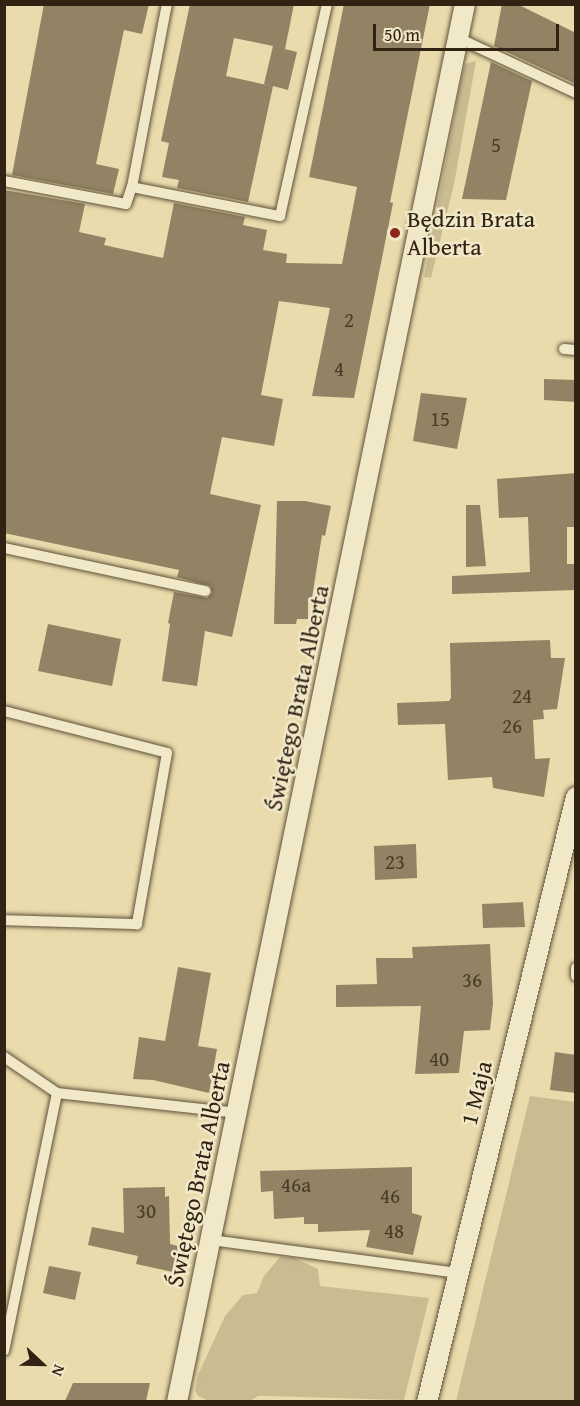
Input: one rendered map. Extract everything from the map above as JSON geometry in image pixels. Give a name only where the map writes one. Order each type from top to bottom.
[{"type":"street","name":"Świętego Brata Alberta","points":[[177,1401],[465,4]]},
{"type":"street","name":"1 Maja","points":[[427,1401],[576,797]]},
{"type":"lane","points":[[4,181],[126,204],[132,186],[168,4]]},
{"type":"lane","points":[[132,186],[280,216],[327,4]]},
{"type":"lane","points":[[458,38],[576,93]]},
{"type":"lane","points":[[564,349],[576,350]]},
{"type":"lane","points":[[4,548],[206,591]]},
{"type":"lane","points":[[4,711],[166,753],[137,924],[4,920]]},
{"type":"lane","points":[[576,968],[576,976]]},
{"type":"lane","points":[[4,1057],[57,1094],[238,1113]]},
{"type":"lane","points":[[4,1351],[57,1094]]},
{"type":"lane","points":[[211,1240],[458,1273]]},
{"type":"shaded area","points":[[476,61],[454,184],[431,278],[424,277],[462,76],[465,64]]},
{"type":"shaded area","points":[[530,1096],[575,1102],[575,1401],[456,1401]]},
{"type":"shaded area","points":[[280,1257],[294,1258],[318,1269],[320,1286],[429,1298],[404,1400],[258,1396],[250,1401],[211,1402],[198,1396],[195,1390],[198,1375],[225,1316],[243,1295],[257,1293],[264,1276]]},
{"type":"building","points":[[44,4],[149,4],[142,34],[124,30],[96,164],[119,169],[113,194],[12,175]]},
{"type":"building","points":[[190,4],[294,4],[285,49],[297,52],[288,90],[273,86],[248,202],[177,188],[179,180],[162,177],[169,143],[161,141]],"holes":[[[234,38],[273,46],[264,84],[267,85],[226,76]]]},
{"type":"building","points":[[344,4],[430,4],[354,398],[312,396],[330,308],[279,301],[261,395],[283,399],[274,446],[222,437],[210,494],[261,505],[232,637],[205,631],[197,686],[162,681],[170,624],[168,623],[174,592],[207,598],[212,593],[210,586],[177,577],[179,570],[4,533],[4,190],[85,204],[79,232],[106,238],[104,245],[163,258],[174,203],[245,217],[243,225],[267,230],[263,250],[287,254],[286,263],[342,264],[357,187],[309,177]]},
{"type":"building","points":[[502,4],[517,4],[576,33],[576,84],[494,46]]},
{"type":"building","points":[[491,62],[532,81],[506,200],[462,199]]},
{"type":"building","points":[[544,379],[576,380],[576,402],[544,400]]},
{"type":"building","points":[[421,393],[467,398],[457,449],[413,441]]},
{"type":"building","points":[[576,473],[576,527],[567,527],[567,564],[576,564],[576,590],[452,594],[452,576],[530,572],[528,517],[499,518],[497,479]]},
{"type":"building","points":[[277,501],[305,501],[331,506],[325,536],[322,535],[312,598],[308,599],[308,619],[297,619],[296,624],[274,624]]},
{"type":"building","points":[[466,505],[480,505],[486,566],[466,567]]},
{"type":"building","points":[[48,624],[121,639],[112,686],[38,671]]},
{"type":"building","points":[[550,640],[551,658],[565,658],[557,709],[543,710],[544,719],[533,720],[535,759],[550,758],[544,797],[493,788],[492,777],[448,780],[445,724],[398,725],[397,703],[449,701],[451,698],[450,643]]},
{"type":"building","points":[[416,844],[417,878],[375,880],[374,846]]},
{"type":"building","points":[[523,902],[525,927],[483,928],[482,904]]},
{"type":"building","points":[[490,944],[493,1004],[490,1030],[464,1031],[459,1073],[415,1074],[421,1006],[336,1007],[336,985],[377,984],[376,958],[413,958],[412,947]]},
{"type":"building","points":[[178,967],[211,973],[198,1046],[217,1049],[209,1093],[153,1080],[133,1079],[139,1037],[165,1041]]},
{"type":"building","points":[[555,1052],[576,1055],[576,1093],[550,1090]]},
{"type":"building","points":[[412,1167],[412,1213],[422,1216],[413,1255],[366,1247],[370,1230],[318,1232],[318,1224],[304,1224],[304,1217],[274,1219],[273,1191],[261,1192],[260,1171]]},
{"type":"building","points":[[165,1187],[165,1197],[169,1196],[170,1244],[178,1246],[173,1272],[136,1264],[138,1256],[88,1245],[92,1227],[124,1233],[123,1188]]},
{"type":"building","points":[[49,1266],[81,1272],[75,1300],[43,1293]]},
{"type":"building","points":[[73,1383],[150,1383],[146,1401],[65,1401]]},
{"type":"place","name":"Będzin Brata Alberta","points":[[395,233]]}]
